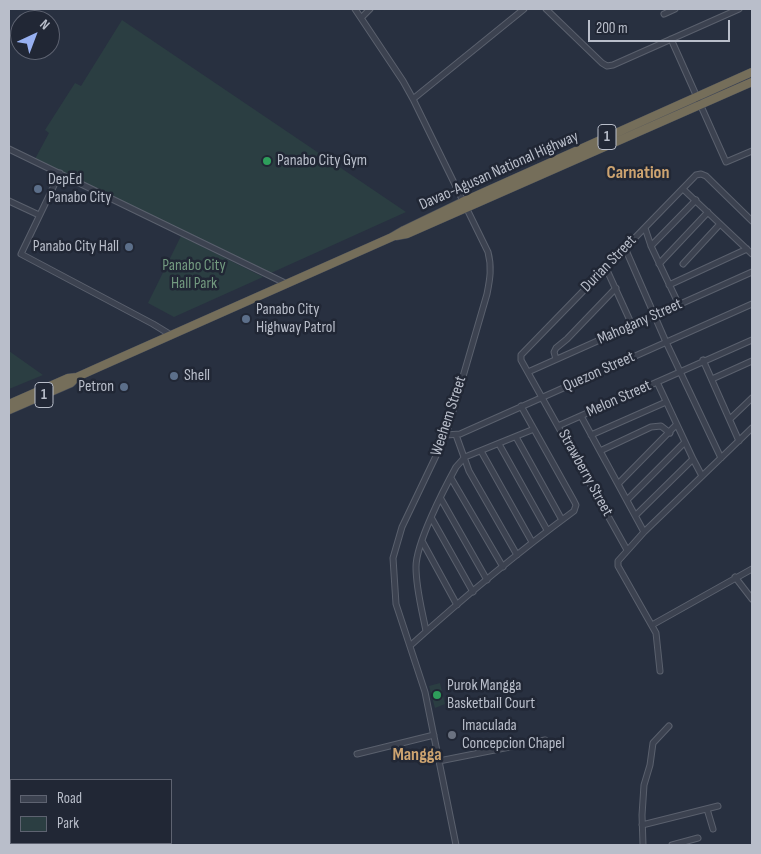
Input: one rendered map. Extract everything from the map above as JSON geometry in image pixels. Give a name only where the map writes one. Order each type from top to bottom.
[{"type":"highway","name":"Davao-Agusan National Highway","points":[[464,205],[653,116],[752,72]]},
{"type":"highway","name":"Davao-Agusan National Highway","points":[[9,404],[171,336],[396,236],[404,230],[752,82]]},
{"type":"highway","points":[[716,88],[718,97]]},
{"type":"highway","points":[[653,116],[656,124]]},
{"type":"highway","name":"Davao-Agusan National Highway","points":[[9,410],[71,383],[77,377]]},
{"type":"street","name":"Weehem Street","points":[[355,9],[413,99],[488,252],[491,267],[490,278],[446,435],[402,527],[393,558],[396,604],[425,692],[456,845]]},
{"type":"street","points":[[362,18],[370,9]]},
{"type":"street","points":[[413,99],[524,9]]},
{"type":"street","points":[[546,9],[607,66],[739,9]]},
{"type":"street","points":[[664,14],[675,9]]},
{"type":"street","points":[[671,39],[726,162],[752,151]]},
{"type":"street","points":[[9,148],[287,284]]},
{"type":"street","points":[[60,173],[21,254],[153,324],[171,336]]},
{"type":"street","name":"Durian Street","points":[[522,353],[696,175],[706,176],[752,220]]},
{"type":"street","points":[[682,189],[752,254]]},
{"type":"street","points":[[9,200],[39,215]]},
{"type":"street","points":[[651,246],[696,200]]},
{"type":"street","points":[[659,264],[708,212]]},
{"type":"street","points":[[683,264],[720,224]]},
{"type":"street","points":[[645,228],[651,246],[679,305]]},
{"type":"street","points":[[625,248],[656,315],[666,342],[721,458]]},
{"type":"street","points":[[669,285],[747,249]]},
{"type":"street","points":[[606,268],[632,325]]},
{"type":"street","name":"Mahogany Street","points":[[528,372],[752,272]]},
{"type":"street","points":[[556,359],[554,352],[556,348],[616,288]]},
{"type":"street","name":"Quezon Street","points":[[446,435],[456,435],[752,304]]},
{"type":"street","name":"Melon Street","points":[[558,426],[752,340]]},
{"type":"street","name":"Strawberry Street","points":[[522,353],[521,360],[627,550]]},
{"type":"street","points":[[704,360],[739,441]]},
{"type":"street","points":[[712,379],[752,361]]},
{"type":"street","points":[[656,382],[702,476]]},
{"type":"street","points":[[730,419],[752,398]]},
{"type":"street","points":[[591,435],[666,402]]},
{"type":"street","points":[[410,646],[532,542],[574,511],[576,505],[522,406]]},
{"type":"street","points":[[582,416],[644,532]]},
{"type":"street","points":[[618,484],[676,425]]},
{"type":"street","points":[[600,451],[655,426],[661,426],[670,433]]},
{"type":"street","points":[[660,671],[656,633],[618,566],[618,559],[752,428]]},
{"type":"street","points":[[426,631],[419,600],[416,566],[422,541],[456,466],[465,457],[534,429]]},
{"type":"street","points":[[456,435],[470,471],[517,555]]},
{"type":"street","points":[[516,437],[562,520]]},
{"type":"street","points":[[627,500],[685,442]]},
{"type":"street","points":[[499,444],[547,530]]},
{"type":"street","points":[[481,451],[532,542]]},
{"type":"street","points":[[636,515],[693,459]]},
{"type":"street","points":[[451,478],[503,567]]},
{"type":"street","points":[[441,499],[487,580]]},
{"type":"street","points":[[432,519],[473,592]]},
{"type":"street","points":[[422,541],[457,605]]},
{"type":"street","points":[[652,625],[752,569]]},
{"type":"street","points":[[736,577],[752,599]]},
{"type":"street","points":[[643,845],[642,794],[650,765],[651,750],[656,739],[669,726]]},
{"type":"street","points":[[357,754],[434,734]]},
{"type":"street","points":[[439,761],[545,740]]},
{"type":"street","points":[[642,825],[718,806]]},
{"type":"street","points":[[706,809],[713,829]]},
{"type":"street","points":[[672,845],[698,838]]},
{"type":"green space","points":[[122,20],[406,212],[271,273],[35,159],[49,133],[45,130],[75,83],[81,86]]},
{"type":"green space","name":"Panabo City Hall Park","points":[[181,236],[263,277],[174,317],[148,303]]},
{"type":"green space","points":[[9,351],[43,375],[9,389]]},
{"type":"green space","name":"Purok Mangga Basketball Court","points":[[440,683],[445,704],[435,708],[429,686]]},
{"type":"place","name":"Panabo City Gym","points":[[267,161]]},
{"type":"place","name":"DepEd Panabo City","points":[[38,189]]},
{"type":"place","name":"Panabo City Hall","points":[[129,247]]},
{"type":"place","name":"Panabo City Highway Patrol","points":[[246,319]]},
{"type":"place","name":"Shell","points":[[174,376]]},
{"type":"place","name":"Petron","points":[[124,387]]},
{"type":"place","name":"Purok Mangga Basketball Court","points":[[437,695]]},
{"type":"place","name":"Imaculada Concepcion Chapel","points":[[452,735]]},
{"type":"district","name":"Carnation","points":[[638,173]]},
{"type":"district","name":"Mangga","points":[[417,755]]}]
